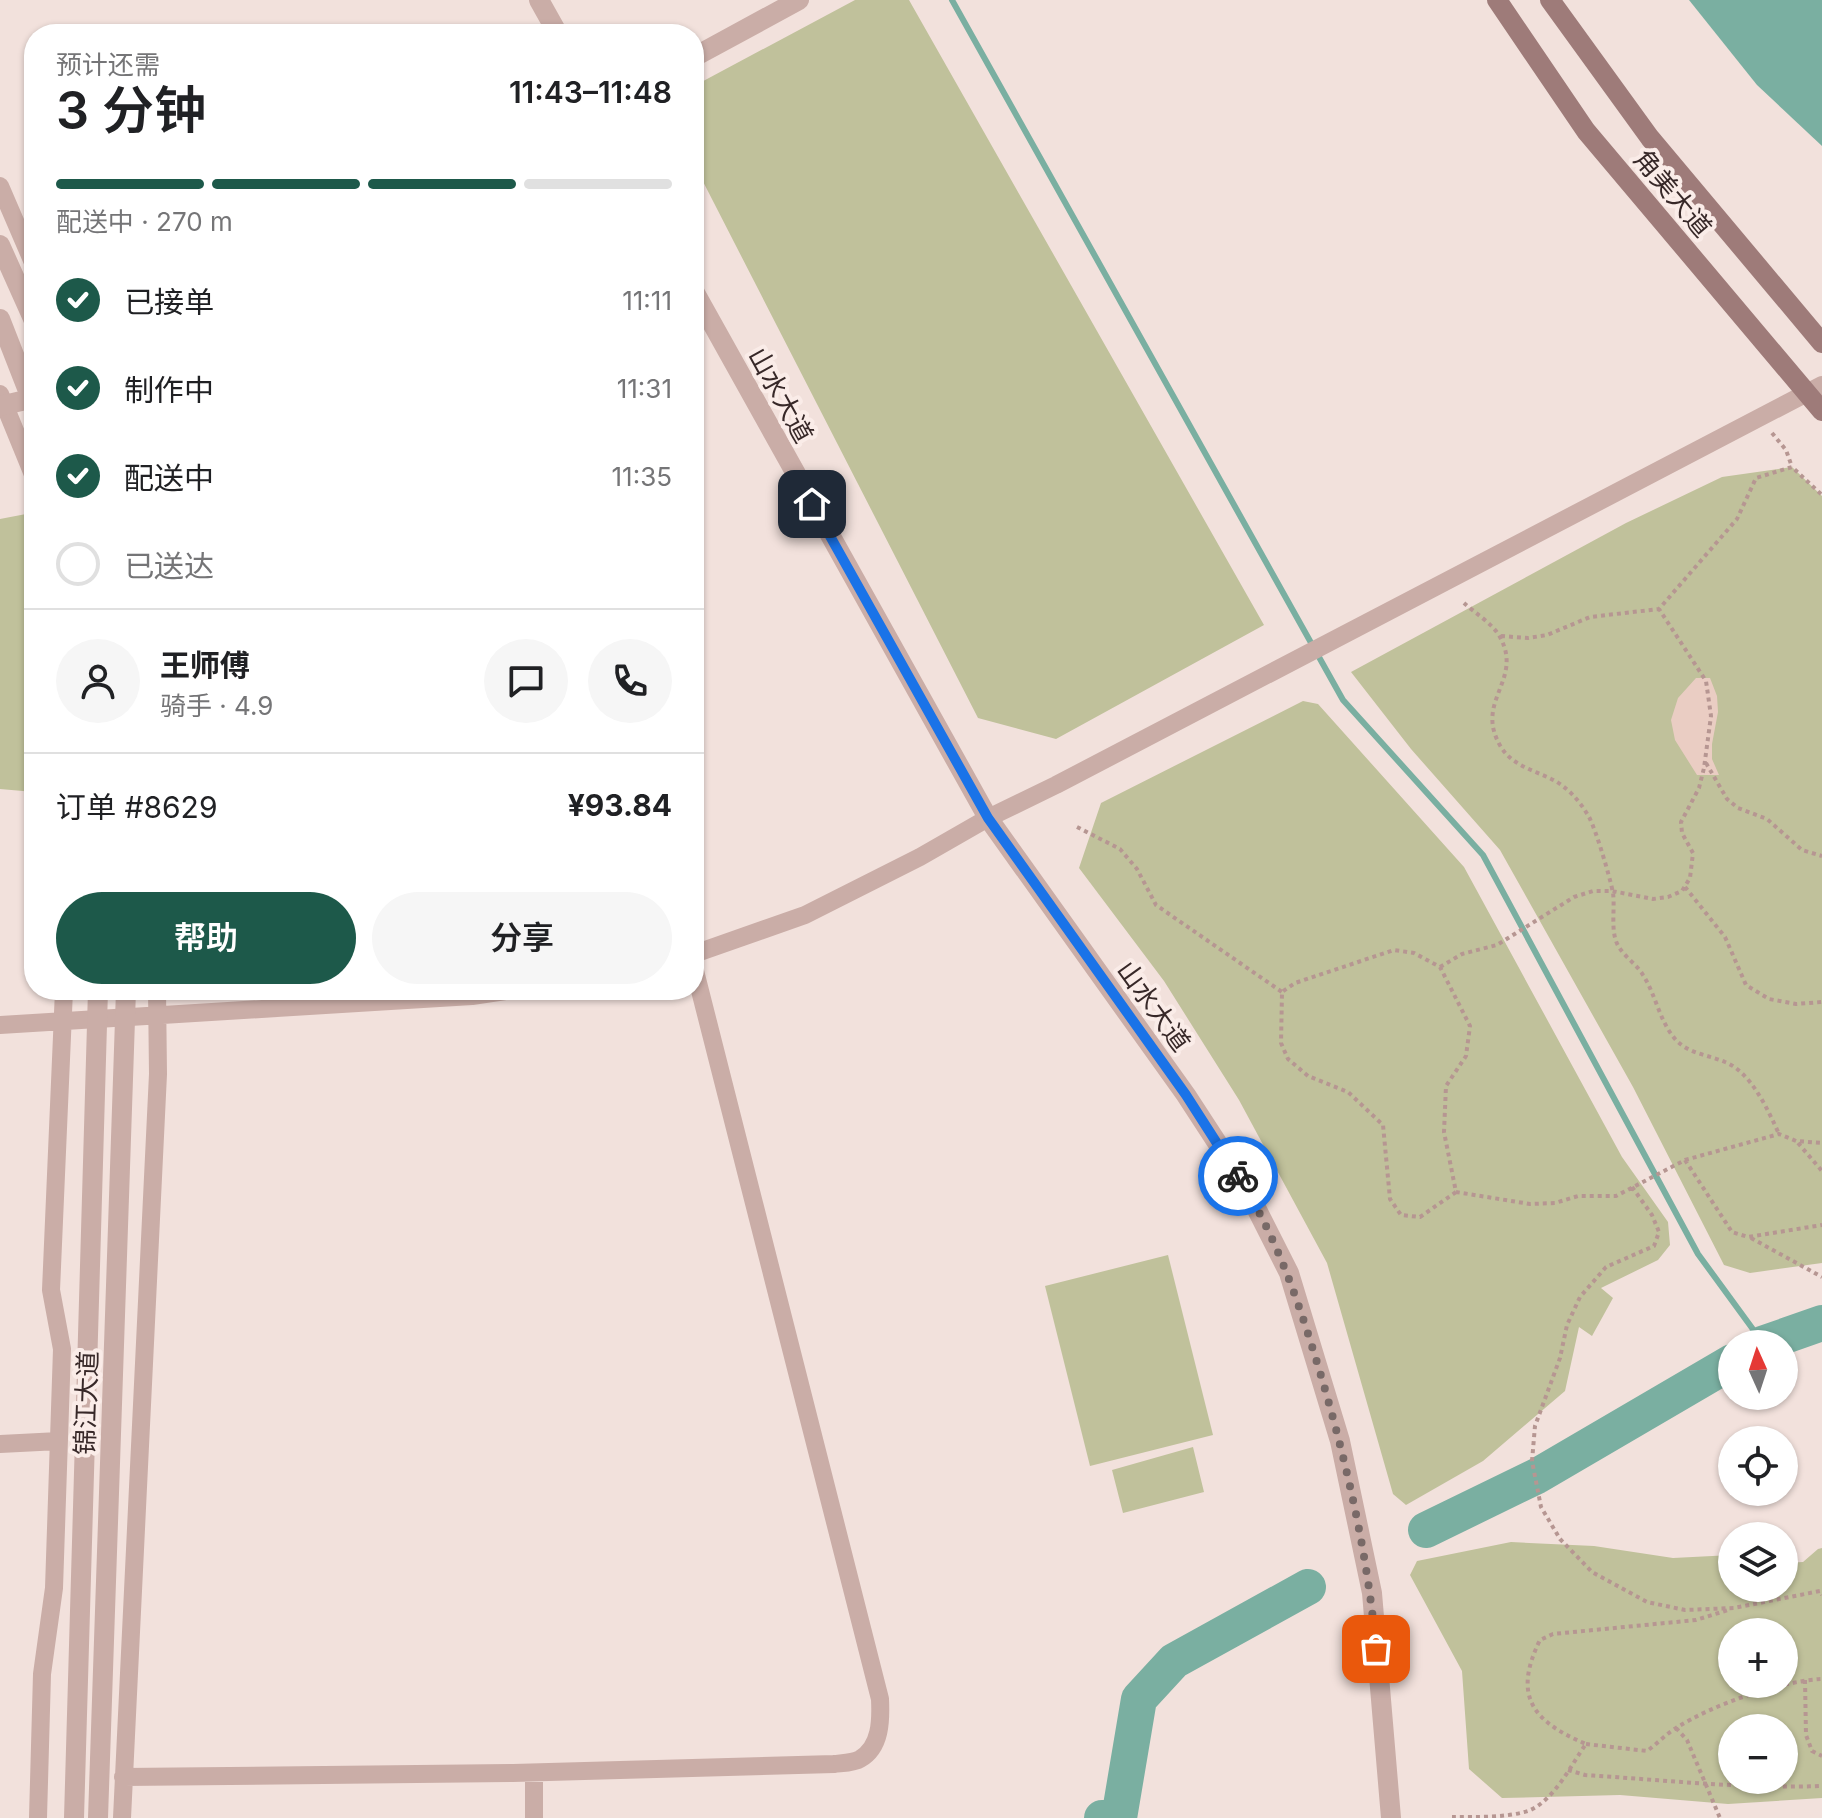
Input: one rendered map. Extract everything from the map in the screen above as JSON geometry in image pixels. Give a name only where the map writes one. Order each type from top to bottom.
[{"type":"main road","name":"角美大道","points":[[1497,0],[1586,131],[1815,390],[1822,411]]},
{"type":"main road","name":"角美大道","points":[[1550,0],[1650,138],[1822,343]]},
{"type":"street","points":[[539,0],[552,24]]},
{"type":"street","points":[[704,52],[799,0]]},
{"type":"street","points":[[0,186],[24,242]]},
{"type":"street","points":[[0,245],[24,299]]},
{"type":"street","name":"山水大道","points":[[704,309],[988,818],[1186,1095],[1244,1184],[1289,1273],[1340,1441],[1372,1593],[1391,1818]]},
{"type":"street","points":[[0,319],[24,379]]},
{"type":"street","points":[[704,950],[805,915],[920,857],[988,818],[1815,390]]},
{"type":"street","points":[[24,401],[2,402],[24,454]]},
{"type":"street","points":[[38,1818],[42,1674],[54,1588],[62,1349],[51,1290],[63,1000]]},
{"type":"street","name":"锦江大道","points":[[74,1818],[98,1000]]},
{"type":"street","name":"锦江大道","points":[[98,1818],[126,1000]]},
{"type":"street","points":[[122,1818],[158,1074],[157,1000]]},
{"type":"street","points":[[0,1025],[406,1000]]},
{"type":"street","points":[[123,1777],[534,1773],[834,1764],[860,1759],[875,1742],[881,1723],[880,1699],[702,1000]]},
{"type":"street","points":[[0,1444],[59,1441]]},
{"type":"street","points":[[534,1773],[534,1818]]},
{"type":"path","points":[[1760,419],[1786,450],[1792,467],[1822,495]]},
{"type":"path","points":[[1500,636],[1528,638],[1547,635],[1590,617],[1659,609],[1737,519],[1756,478],[1792,467]]},
{"type":"path","points":[[1464,603],[1500,636],[1507,663],[1505,679],[1491,710],[1502,748],[1518,764],[1558,783],[1577,797],[1591,820],[1612,891],[1616,941],[1641,971],[1677,1041],[1702,1056],[1727,1062],[1745,1077],[1769,1112],[1779,1134]]},
{"type":"path","points":[[1440,967],[1462,954],[1497,945],[1574,897],[1593,891],[1612,891],[1653,899],[1668,897],[1685,887],[1690,878],[1693,853],[1682,833],[1681,822],[1699,788],[1711,716],[1706,681],[1659,609]]},
{"type":"path","points":[[1705,761],[1727,799],[1738,808],[1767,819],[1802,850],[1822,859]]},
{"type":"path","points":[[1077,827],[1120,849],[1137,869],[1156,905],[1282,992]]},
{"type":"path","points":[[1685,887],[1725,937],[1746,985],[1769,999],[1796,1004],[1822,1002]]},
{"type":"path","points":[[1282,992],[1295,983],[1394,950],[1414,953],[1440,967],[1470,1026],[1466,1056],[1446,1086],[1444,1132],[1456,1192]]},
{"type":"path","points":[[1282,992],[1281,1043],[1288,1059],[1308,1076],[1348,1092],[1383,1125],[1390,1199],[1401,1215],[1420,1217],[1456,1192],[1530,1204],[1555,1203],[1578,1196],[1616,1196],[1685,1160],[1779,1134],[1796,1141],[1822,1143]]},
{"type":"path","points":[[1796,1141],[1822,1171]]},
{"type":"path","points":[[1685,1160],[1732,1232],[1764,1244],[1822,1277]]},
{"type":"path","points":[[1632,1187],[1652,1215],[1659,1232],[1654,1246],[1606,1267],[1580,1297],[1567,1325],[1560,1358],[1535,1426],[1532,1461],[1541,1507],[1560,1539],[1592,1572],[1647,1602],[1685,1610],[1734,1608]]},
{"type":"path","points":[[1748,1237],[1822,1225]]},
{"type":"path","points":[[1822,1595],[1820,1591],[1734,1608],[1696,1620],[1553,1634],[1540,1640],[1526,1680],[1533,1707],[1559,1733],[1586,1744],[1647,1751],[1676,1728],[1725,1705],[1780,1685],[1822,1679]]},
{"type":"path","points":[[1805,1680],[1806,1735],[1812,1751],[1822,1756]]},
{"type":"path","points":[[1676,1728],[1687,1740],[1720,1818]]},
{"type":"path","points":[[1452,1817],[1501,1816],[1529,1811],[1540,1804],[1586,1744]]},
{"type":"path","points":[[1568,1770],[1585,1775],[1780,1788],[1822,1786]]},
{"type":"green space","points":[[855,0],[909,0],[1264,625],[1056,739],[978,718],[704,184],[704,81]]},
{"type":"green space","points":[[1792,467],[1822,496],[1822,1263],[1750,1273],[1724,1265],[1633,1087],[1500,850],[1411,749],[1351,672],[1626,523],[1722,477]]},
{"type":"green space","points":[[24,514],[24,791],[0,789],[0,519]]},
{"type":"green space","points":[[1303,701],[1318,704],[1464,867],[1622,1157],[1668,1222],[1670,1245],[1658,1260],[1601,1288],[1613,1298],[1592,1336],[1579,1327],[1565,1391],[1483,1461],[1406,1505],[1393,1494],[1327,1263],[1239,1100],[1164,981],[1079,868],[1101,803]]},
{"type":"green space","points":[[1168,1255],[1213,1435],[1090,1466],[1045,1286]]},
{"type":"green space","points":[[1193,1447],[1204,1492],[1123,1513],[1112,1470]]},
{"type":"green space","points":[[1511,1542],[1594,1546],[1673,1558],[1718,1556],[1718,1602],[1798,1602],[1798,1562],[1822,1548],[1822,1798],[1728,1804],[1620,1795],[1502,1798],[1469,1769],[1462,1671],[1410,1575],[1417,1561]]},
{"type":"shaded area","points":[[1696,678],[1710,678],[1717,696],[1712,759],[1719,775],[1697,775],[1675,740],[1671,720],[1678,698]]},
{"type":"water","points":[[1689,0],[1822,0],[1822,146],[1757,85]]},
{"type":"waterway","points":[[952,0],[1343,700],[1483,855],[1698,1254],[1754,1330]]},
{"type":"waterway","points":[[1798,1331],[1822,1323]]},
{"type":"waterway","points":[[1426,1530],[1537,1476],[1718,1370]]},
{"type":"waterway","points":[[1102,1818],[1119,1818],[1139,1699],[1174,1661],[1308,1587]]},
{"type":"way so far","points":[[1238,1176],[1289,1273],[1316,1358],[1357,1516],[1372,1593],[1376,1649]]},
{"type":"route","points":[[812,504],[988,818],[1186,1095],[1238,1176]]}]
